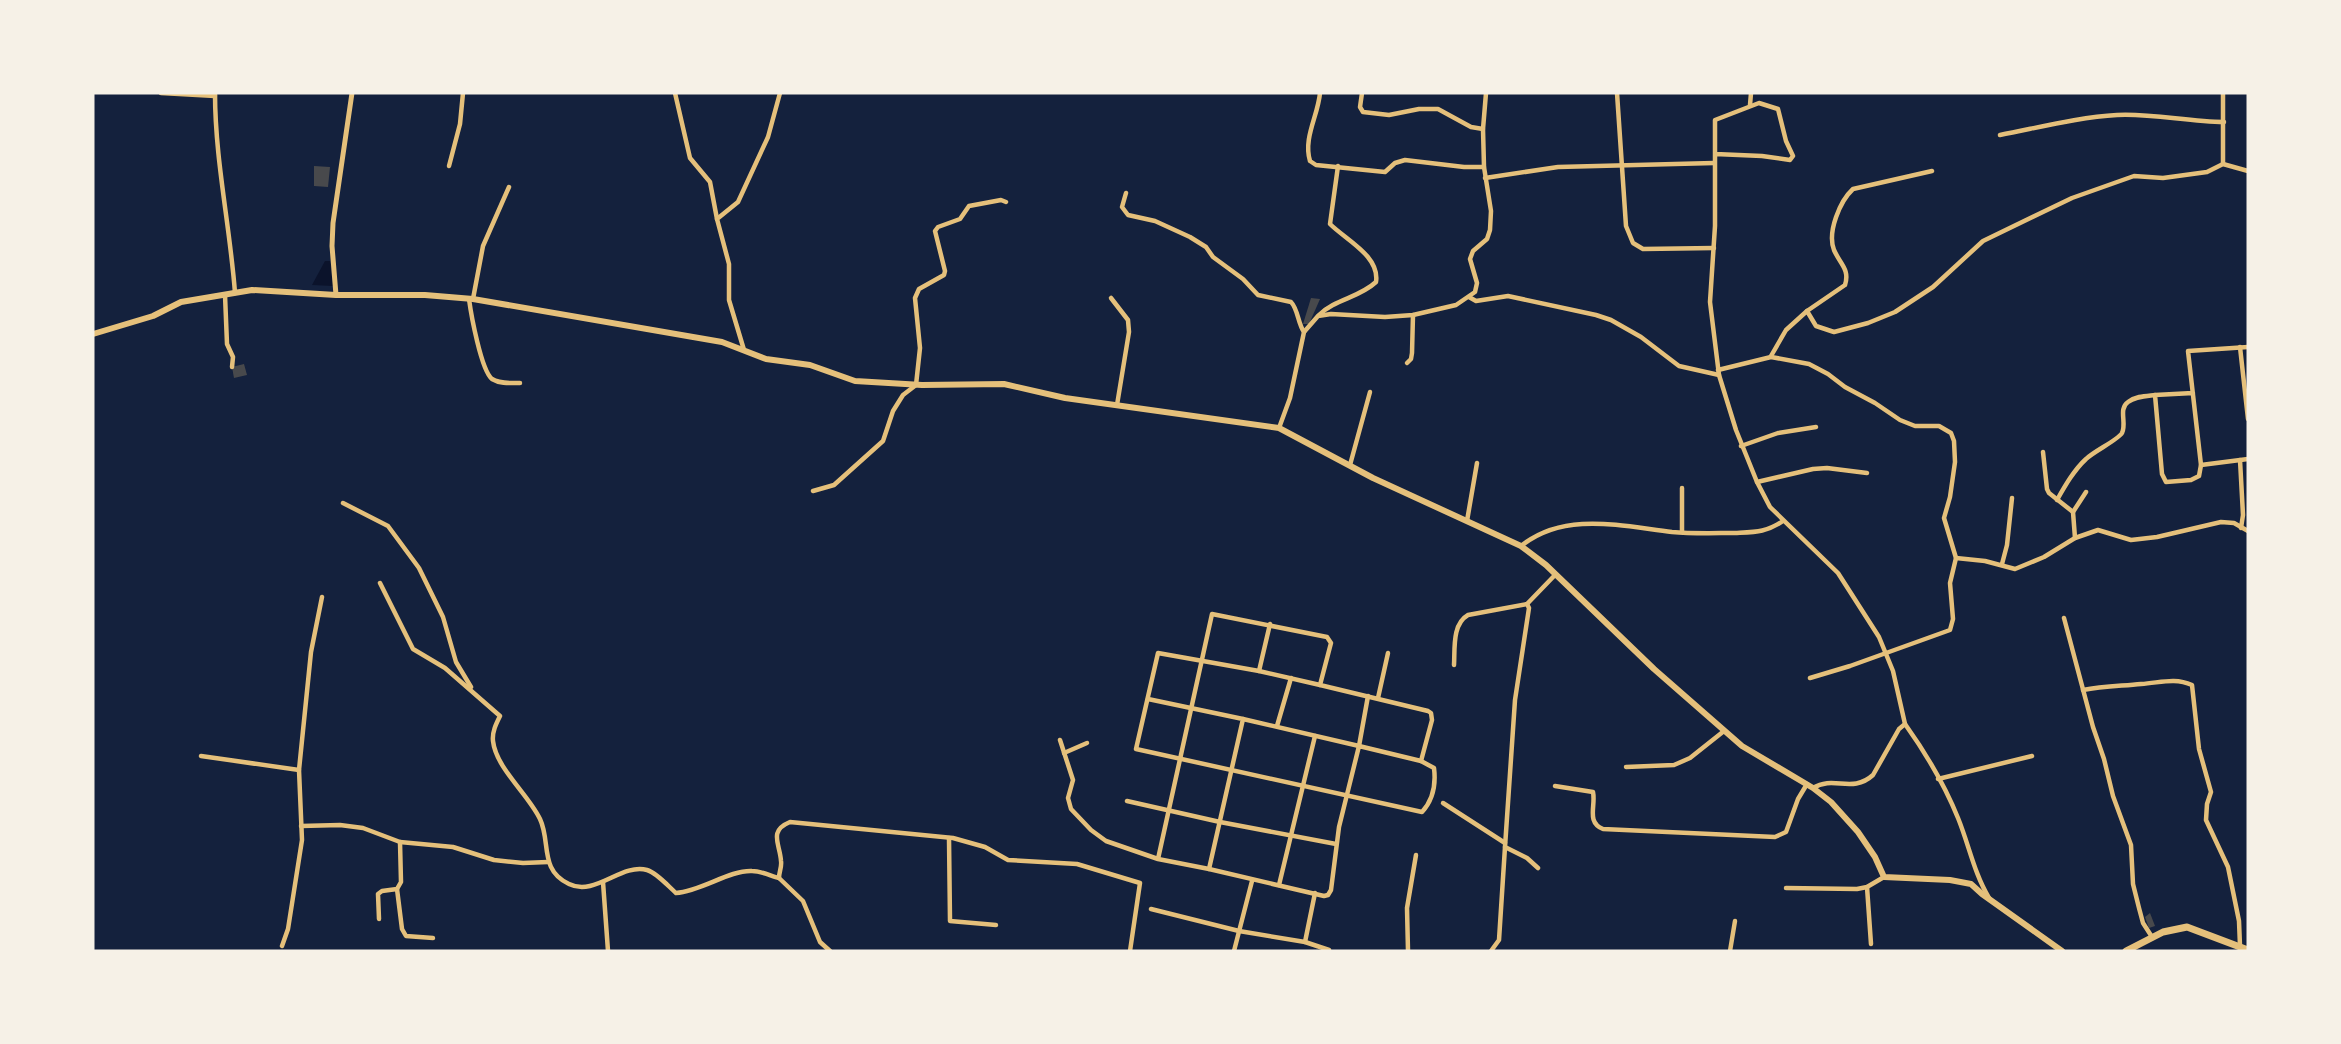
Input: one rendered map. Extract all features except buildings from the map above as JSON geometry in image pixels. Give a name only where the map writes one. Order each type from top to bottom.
[{"type":"main road","points":[[93,334],[151,316],[181,302],[252,290],[336,295],[425,295],[471,299],[722,341],[766,359],[810,365],[855,381],[916,385],[1004,384],[1065,398],[1279,428],[1350,465],[1521,546],[1742,746],[1810,786],[1831,802],[1858,832],[1884,877],[1932,878],[1971,884],[2062,951]]},
{"type":"main road","points":[[2126,951],[2152,937],[2175,928],[2187,927],[2244,949]]},
{"type":"street","points":[[162,93],[215,94],[220,178],[227,214],[235,293]]},
{"type":"street","points":[[336,295],[333,223],[352,93]]},
{"type":"street","points":[[449,166],[460,124],[463,93]]},
{"type":"street","points":[[675,93],[690,158],[710,182],[729,264],[729,300],[744,351]]},
{"type":"street","points":[[717,219],[738,202],[768,137],[780,93]]},
{"type":"street","points":[[1320,93],[1307,145],[1310,161],[1316,165],[1385,172],[1398,161],[1405,160],[1484,167]]},
{"type":"street","points":[[1362,93],[1360,107],[1363,111],[1389,115],[1419,109],[1438,109],[1471,127],[1483,129]]},
{"type":"street","points":[[1318,316],[1413,315],[1456,305],[1475,292],[1477,283],[1470,259],[1473,251],[1487,239],[1490,230],[1484,167],[1486,93]]},
{"type":"street","points":[[1617,93],[1626,226],[1633,243],[1637,247],[1656,250],[1714,248]]},
{"type":"street","points":[[1750,105],[1751,93]]},
{"type":"street","points":[[2223,93],[2223,164]]},
{"type":"street","points":[[1715,154],[1790,160],[1793,156],[1786,141],[1778,109],[1759,103],[1715,120],[1714,248],[1710,302],[1718,373],[1741,446],[1770,507],[1838,573],[1879,637],[1894,671],[1905,724],[1959,820],[1978,880],[1990,899]]},
{"type":"street","points":[[2000,135],[2114,115],[2224,122]]},
{"type":"street","points":[[1485,178],[1559,167],[1715,163]]},
{"type":"street","points":[[1807,311],[1816,326],[1834,332],[1868,323],[1895,312],[1933,287],[1983,242],[2072,198],[2134,176],[2163,178],[2207,172],[2223,164],[2248,171]]},
{"type":"street","points":[[1279,428],[1290,398],[1304,332],[1327,307],[1366,292],[1376,282],[1376,267],[1330,224],[1338,166]]},
{"type":"street","points":[[1771,357],[1786,330],[1807,311],[1845,285],[1847,272],[1832,242],[1835,220],[1846,195],[1853,189],[1932,171]]},
{"type":"street","points":[[509,187],[483,246],[470,312],[486,369],[492,378],[502,382],[520,383]]},
{"type":"street","points":[[1126,193],[1122,207],[1128,215],[1155,221],[1190,237],[1206,247],[1213,257],[1243,279],[1258,295],[1291,302],[1304,332]]},
{"type":"street","points":[[813,491],[834,485],[883,441],[893,411],[902,395],[916,385],[920,348],[915,298],[919,289],[944,275],[945,271],[935,231],[938,227],[960,219],[970,206],[1001,200],[1006,202]]},
{"type":"street","points":[[225,295],[227,344],[233,357],[232,367]]},
{"type":"street","points":[[1469,297],[1476,301],[1508,296],[1596,315],[1641,337],[1679,366],[1718,373],[1771,357],[1808,364],[1908,424],[1938,426],[1951,433],[1955,462],[1944,518],[1956,558],[1950,583],[1953,619],[1950,630],[1850,667],[1810,678]]},
{"type":"street","points":[[1111,298],[1128,320],[1129,332],[1116,406]]},
{"type":"street","points":[[1407,363],[1412,353],[1413,315]]},
{"type":"street","points":[[2155,395],[2165,482],[2191,480],[2199,476],[2201,465],[2188,351],[2248,347]]},
{"type":"street","points":[[2239,348],[2248,419]]},
{"type":"street","points":[[1350,465],[1370,392]]},
{"type":"street","points":[[2057,500],[2084,461],[2099,447],[2121,435],[2125,404],[2138,397],[2193,393]]},
{"type":"street","points":[[1741,446],[1778,433],[1816,427]]},
{"type":"street","points":[[2043,452],[2044,481],[2049,494],[2073,512]]},
{"type":"street","points":[[2201,465],[2248,459]]},
{"type":"street","points":[[2240,460],[2243,514],[2241,528]]},
{"type":"street","points":[[1467,521],[1477,463]]},
{"type":"street","points":[[1756,482],[1813,469],[1828,468],[1867,473]]},
{"type":"street","points":[[1682,488],[1682,532]]},
{"type":"street","points":[[2075,538],[2073,512],[2086,492]]},
{"type":"street","points":[[2002,564],[2012,498]]},
{"type":"street","points":[[343,503],[388,526],[419,568],[443,617],[457,663],[475,693]]},
{"type":"street","points":[[1521,546],[1547,530],[1570,525],[1618,525],[1682,532],[1762,532],[1771,530],[1783,521]]},
{"type":"street","points":[[1956,558],[1965,557],[2015,569],[2023,568],[2075,538],[2098,530],[2131,540],[2157,537],[2221,522],[2234,523],[2248,531]]},
{"type":"street","points":[[1454,665],[1458,625],[1462,619],[1468,615],[1527,604],[1555,575]]},
{"type":"street","points":[[380,583],[413,649],[445,668],[500,716],[494,730],[493,745],[501,763],[542,822],[548,862],[559,877],[570,885],[581,887],[603,882],[635,869],[649,871],[677,893],[691,892],[722,879],[752,871],[779,878],[803,901],[820,942],[830,951]]},
{"type":"street","points":[[282,946],[288,929],[302,840],[299,770],[311,652],[321,597]]},
{"type":"street","points":[[1491,951],[1499,940],[1515,700],[1529,608],[1527,604]]},
{"type":"street","points":[[1158,859],[1212,614],[1270,624],[1329,639],[1331,643],[1320,685]]},
{"type":"street","points":[[2064,618],[2113,796],[2131,845],[2133,884],[2139,908],[2152,937]]},
{"type":"street","points":[[1259,671],[1270,624]]},
{"type":"street","points":[[1148,699],[1277,726],[1421,761],[1434,768],[1433,793],[1422,812],[1136,749],[1158,653],[1291,678],[1428,711],[1432,720],[1421,761]]},
{"type":"street","points":[[1378,698],[1388,653]]},
{"type":"street","points":[[1277,726],[1291,678]]},
{"type":"street","points":[[2083,690],[2162,680],[2180,680],[2192,685],[2199,749],[2211,792],[2206,820],[2228,867],[2244,949]]},
{"type":"street","points":[[1060,740],[1073,780],[1069,802],[1079,817],[1105,841],[1158,859],[1328,895],[1331,890],[1336,844],[1368,696]]},
{"type":"street","points":[[1209,869],[1243,719]]},
{"type":"street","points":[[1555,786],[1594,792],[1592,820],[1603,829],[1775,837],[1786,832],[1798,799],[1810,786],[1854,786],[1867,781],[1899,729],[1905,724]]},
{"type":"street","points":[[1626,767],[1674,765],[1690,758],[1724,731]]},
{"type":"street","points":[[1279,885],[1315,736]]},
{"type":"street","points":[[1064,752],[1087,743]]},
{"type":"street","points":[[201,756],[299,770]]},
{"type":"street","points":[[1938,779],[2032,756]]},
{"type":"street","points":[[1127,801],[1336,844]]},
{"type":"street","points":[[1443,803],[1538,868]]},
{"type":"street","points":[[779,878],[782,864],[777,834],[782,825],[790,822],[949,838],[985,847],[1008,860],[1077,864],[1140,883],[1130,951]]},
{"type":"street","points":[[301,826],[340,825],[363,828],[400,842],[453,847],[494,860],[548,862]]},
{"type":"street","points":[[949,838],[950,921],[996,925]]},
{"type":"street","points":[[400,842],[401,882],[397,889],[402,929],[406,936],[433,938]]},
{"type":"street","points":[[1408,951],[1406,908],[1416,855]]},
{"type":"street","points":[[1786,888],[1857,889],[1867,887],[1884,877]]},
{"type":"street","points":[[1234,951],[1252,880]]},
{"type":"street","points":[[603,882],[608,951]]},
{"type":"street","points":[[1867,887],[1871,944]]},
{"type":"street","points":[[379,919],[378,894],[397,889]]},
{"type":"street","points":[[1305,942],[1315,893]]},
{"type":"street","points":[[1151,909],[1239,931],[1305,942],[1329,950]]},
{"type":"street","points":[[1730,951],[1735,921]]},
{"type":"water","points":[[325,261],[330,261],[333,286],[312,285]]}]
